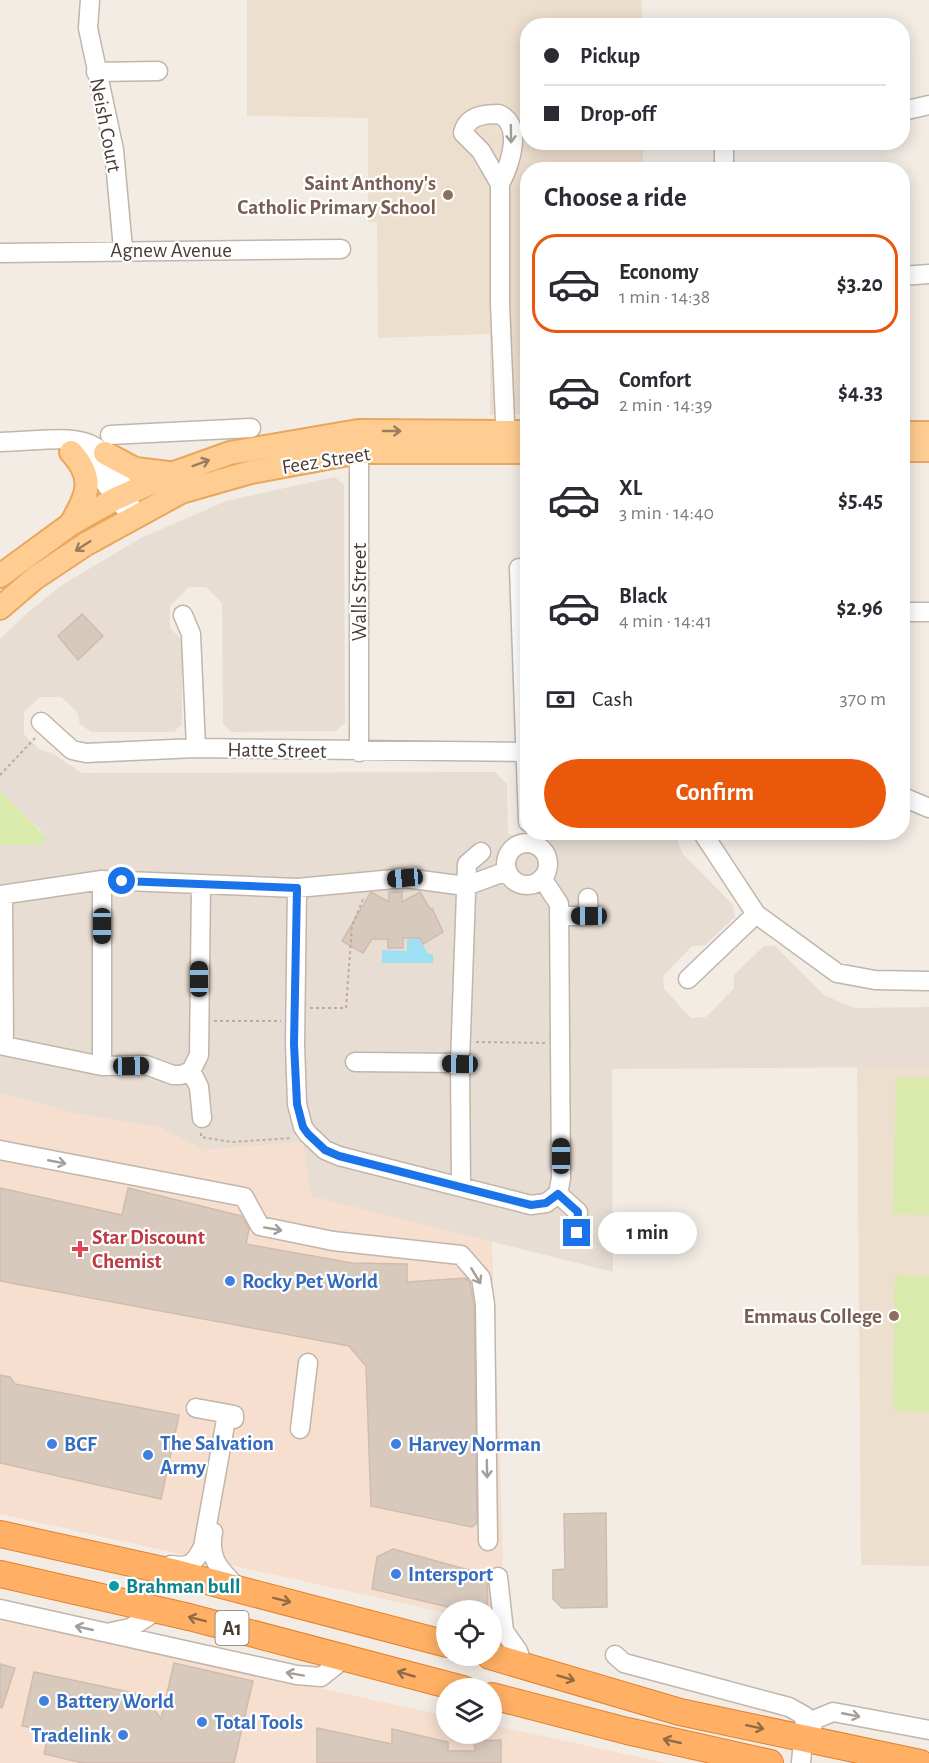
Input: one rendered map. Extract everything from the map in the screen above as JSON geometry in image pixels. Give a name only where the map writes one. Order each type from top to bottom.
[{"type":"highway","name":"A1","points":[[0,1534],[239,1589],[436,1641]]},
{"type":"highway","name":"A1","points":[[0,1574],[158,1610],[436,1682]]},
{"type":"highway","points":[[502,1659],[680,1712],[920,1763]]},
{"type":"highway","points":[[502,1699],[627,1731],[770,1763]]},
{"type":"main road","points":[[910,433],[929,433]]},
{"type":"main road","name":"Feez Street","points":[[0,608],[35,578],[78,549],[181,492],[359,441]]},
{"type":"main road","name":"Feez Street","points":[[0,576],[71,524],[121,496],[174,473],[232,453],[359,441],[517,442]]},
{"type":"main road","points":[[108,444],[135,469],[174,473]]},
{"type":"main road","points":[[910,450],[929,450]]},
{"type":"main road","points":[[71,452],[80,462],[87,482],[87,495],[71,524]]},
{"type":"street","name":"Neish Court","points":[[90,0],[88,28],[114,150],[123,249]]},
{"type":"street","points":[[96,72],[158,71]]},
{"type":"street","points":[[910,109],[929,105]]},
{"type":"street","points":[[500,184],[500,303],[517,442]]},
{"type":"street","name":"Agnew Avenue","points":[[0,253],[123,249],[341,249]]},
{"type":"street","points":[[910,275],[929,274]]},
{"type":"street","points":[[0,442],[70,438],[108,444],[251,428]]},
{"type":"street","points":[[228,429],[232,453]]},
{"type":"street","points":[[34,441],[71,452],[99,471],[121,496],[134,518]]},
{"type":"street","name":"Walls Street","points":[[359,441],[359,752]]},
{"type":"street","points":[[108,444],[118,471],[121,496]]},
{"type":"street","points":[[519,567],[520,598]]},
{"type":"street","points":[[910,612],[929,612]]},
{"type":"street","points":[[183,615],[192,634],[196,748]]},
{"type":"street","name":"Hatte Street","points":[[44,724],[72,750],[86,753],[196,748],[359,752],[520,752]]},
{"type":"street","points":[[910,799],[929,808]]},
{"type":"street","points":[[526,840],[510,851],[507,857],[507,872],[516,882],[523,885],[542,878],[548,866],[546,853],[532,840]]},
{"type":"street","points":[[707,840],[756,914],[837,973],[875,980],[929,981]]},
{"type":"street","points":[[461,1187],[460,1064],[467,864],[481,852]]},
{"type":"street","points":[[201,886],[199,1055],[190,1071],[181,1075],[172,1075],[146,1065],[102,1066],[2,1045],[2,895],[102,880],[201,886],[297,888],[405,878],[466,886],[507,872]]},
{"type":"street","points":[[297,888],[295,1015],[297,1104],[303,1127],[308,1134],[325,1150],[339,1156],[531,1205],[546,1203],[558,1194],[561,1178],[559,904],[542,878]]},
{"type":"street","points":[[102,880],[102,1066]]},
{"type":"street","points":[[559,916],[589,916],[588,898]]},
{"type":"street","points":[[688,980],[756,914]]},
{"type":"street","points":[[355,1062],[460,1064]]},
{"type":"street","points":[[190,1071],[199,1087],[202,1118]]},
{"type":"street","points":[[0,1150],[244,1197],[260,1226],[333,1241],[460,1255],[481,1278],[485,1304],[488,1541]]},
{"type":"street","points":[[558,1194],[578,1212],[577,1233]]},
{"type":"street","points":[[300,1428],[308,1363]]},
{"type":"street","points":[[196,1408],[230,1414]]},
{"type":"street","points":[[38,1542],[66,1544],[173,1566],[186,1567],[193,1564],[203,1547],[230,1414]]},
{"type":"street","points":[[230,1414],[210,1550],[221,1570],[239,1589]]},
{"type":"street","points":[[498,1577],[498,1600]]},
{"type":"street","points":[[0,1609],[297,1675],[321,1677],[346,1657]]},
{"type":"street","points":[[108,1633],[130,1628],[158,1610]]},
{"type":"street","points":[[350,1617],[380,1616],[436,1630]]},
{"type":"street","points":[[502,1638],[518,1651],[523,1665]]},
{"type":"street","points":[[615,1655],[624,1663],[789,1707],[805,1716],[805,1738],[801,1763]]},
{"type":"street","points":[[805,1738],[816,1719],[833,1712],[929,1731]]},
{"type":"path","points":[[0,775],[44,724]]},
{"type":"path","points":[[200,1020],[295,1015],[346,1008],[352,926],[365,900],[359,882]]},
{"type":"path","points":[[461,1042],[560,1043]]},
{"type":"path","points":[[202,1118],[201,1137],[232,1142],[302,1137],[308,1134]]},
{"type":"shaded area","name":"Saint Anthony's Catholic Primary School","points":[[247,0],[642,0],[642,18],[520,18],[520,150],[643,150],[643,162],[520,162],[520,414],[490,415],[490,334],[378,338],[377,222],[368,222],[368,118],[247,116]]},
{"type":"shaded area","points":[[335,477],[344,485],[345,723],[336,731],[231,732],[223,724],[222,603],[206,587],[189,587],[170,606],[170,628],[182,640],[182,724],[174,732],[91,732],[80,724],[77,712],[61,697],[40,697],[24,712],[24,734],[40,750],[52,753],[82,773],[495,772],[507,784],[508,834],[520,837],[520,840],[546,842],[546,840],[677,840],[683,854],[733,905],[735,917],[705,945],[692,946],[663,976],[664,989],[691,1018],[706,1017],[734,988],[734,975],[764,946],[775,946],[824,995],[854,1008],[929,1007],[929,1067],[612,1069],[613,1272],[310,1196],[303,1142],[204,1150],[158,1127],[73,1113],[0,1093],[0,845],[43,845],[44,834],[0,791],[0,639],[62,585],[141,538],[226,501]]},
{"type":"shaded area","name":"Emmaus College","points":[[857,1067],[929,1067],[929,1566],[861,1565]]},
{"type":"shaded area","points":[[0,1093],[73,1113],[158,1127],[204,1150],[303,1142],[311,1196],[492,1242],[503,1557],[500,1600],[436,1600],[436,1611],[0,1514]]},
{"type":"shaded area","points":[[0,1619],[436,1714],[436,1744],[502,1744],[502,1727],[666,1763],[0,1763]]},
{"type":"green space","points":[[0,791],[44,835],[44,845],[0,845]]},
{"type":"green space","points":[[896,1078],[929,1078],[929,1215],[893,1214]]},
{"type":"green space","points":[[895,1275],[929,1276],[929,1412],[893,1411]]},
{"type":"water","points":[[418,937],[428,954],[433,954],[433,963],[382,963],[382,950],[407,951],[407,940]]},
{"type":"building","points":[[82,614],[103,636],[78,660],[58,636]]},
{"type":"building","points":[[371,892],[389,902],[389,892],[402,892],[402,902],[420,892],[430,909],[432,908],[443,932],[423,944],[420,938],[403,938],[403,948],[388,948],[388,939],[372,939],[363,953],[342,941]]},
{"type":"building","points":[[0,1188],[122,1215],[128,1188],[241,1216],[249,1229],[246,1244],[352,1263],[407,1264],[407,1282],[466,1278],[470,1283],[474,1305],[477,1523],[472,1527],[371,1506],[366,1366],[349,1346],[0,1281]]},
{"type":"building","points":[[0,1375],[10,1377],[15,1384],[179,1415],[161,1499],[0,1463]]},
{"type":"building","points":[[606,1513],[607,1607],[562,1608],[553,1599],[553,1570],[565,1569],[564,1514]]},
{"type":"building","points":[[393,1549],[487,1575],[488,1600],[436,1600],[436,1604],[372,1589],[377,1557]]},
{"type":"building","points":[[174,1663],[253,1681],[234,1763],[83,1763],[44,1754],[49,1731],[22,1726],[34,1672],[143,1695],[161,1719]]},
{"type":"building","points":[[0,1664],[15,1668],[2,1708],[0,1707]]},
{"type":"building","points":[[317,1728],[392,1744],[392,1729],[436,1739],[436,1744],[448,1744],[448,1751],[475,1751],[474,1744],[501,1744],[501,1763],[317,1763]]},
{"type":"place","name":"Saint Anthony's Catholic Primary School","points":[[448,195]]},
{"type":"place","name":"Star Discount Chemist","points":[[80,1249]]},
{"type":"place","name":"Rocky Pet World","points":[[230,1281]]},
{"type":"place","name":"Emmaus College","points":[[894,1316]]},
{"type":"place","name":"BCF","points":[[52,1444]]},
{"type":"place","name":"Harvey Norman","points":[[396,1444]]},
{"type":"place","name":"The Salvation Army","points":[[148,1455]]},
{"type":"place","name":"Intersport","points":[[396,1574]]},
{"type":"place","name":"Brahman bull","points":[[114,1586]]},
{"type":"place","name":"Battery World","points":[[44,1701]]},
{"type":"place","name":"Total Tools","points":[[202,1722]]},
{"type":"place","name":"Tradelink","points":[[123,1735]]},
{"type":"route","points":[[122,881],[201,886],[297,888],[294,1044],[297,1104],[303,1127],[314,1142],[339,1156],[531,1205],[546,1203],[558,1194],[578,1212],[577,1233]]}]
